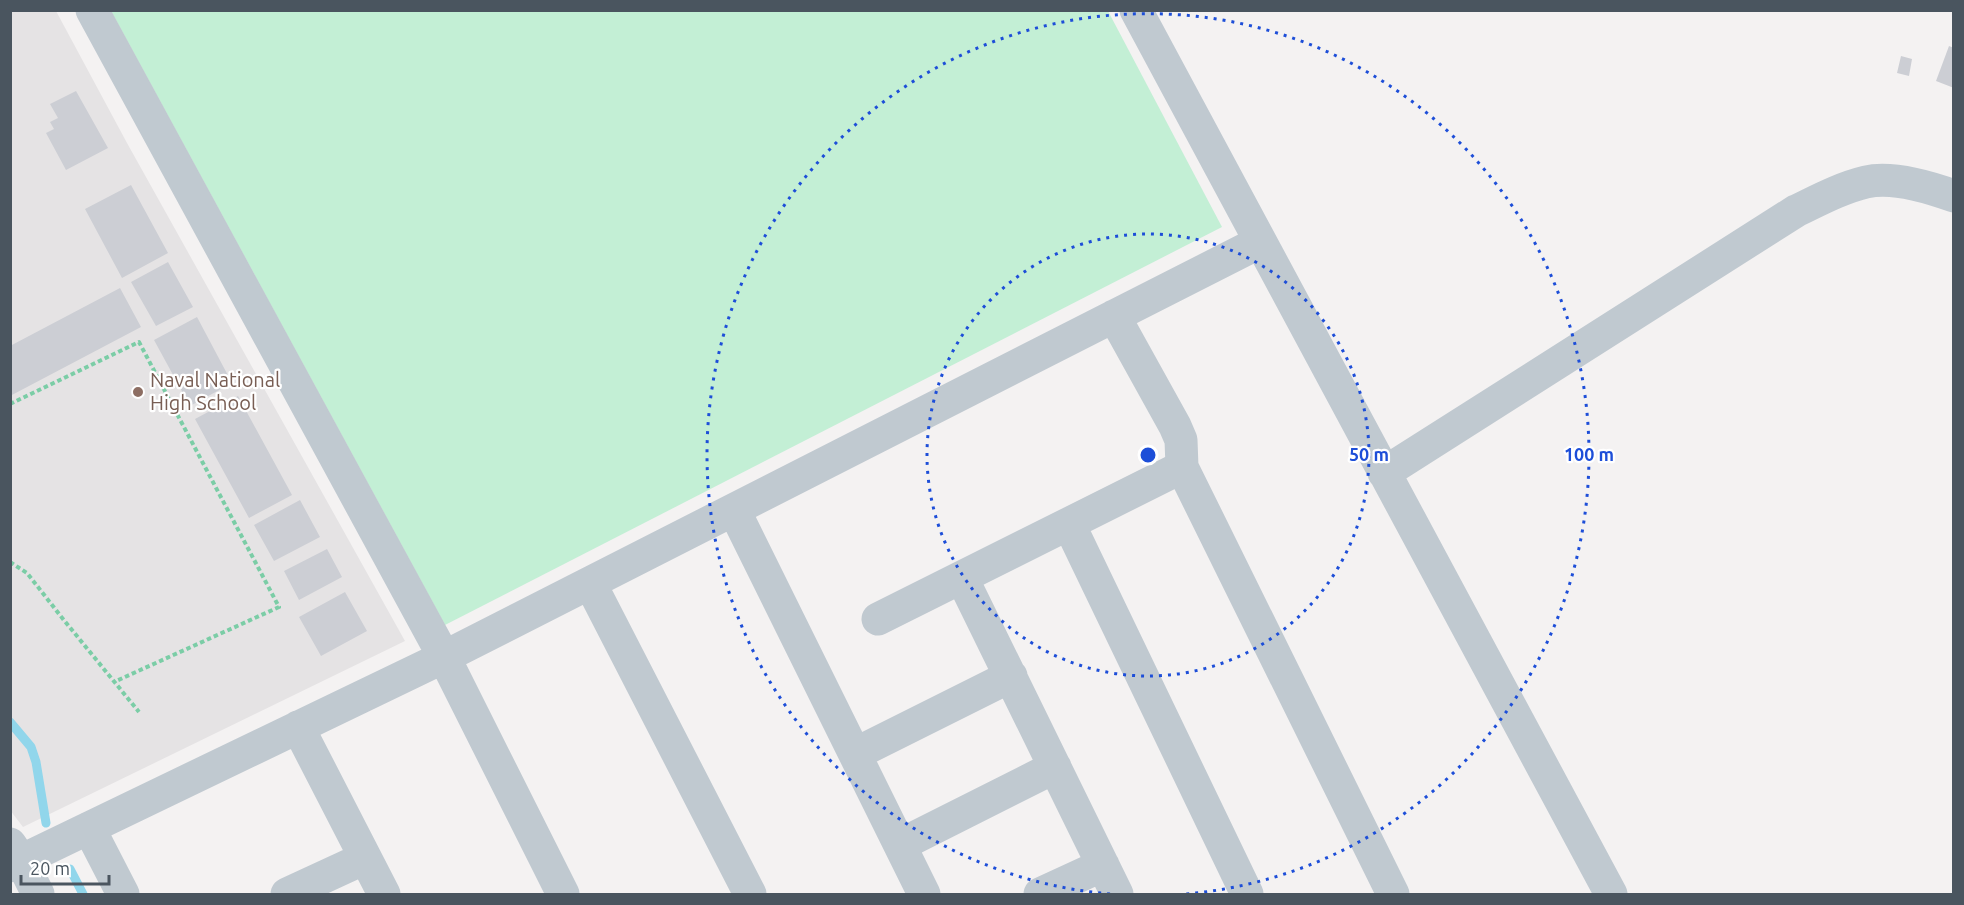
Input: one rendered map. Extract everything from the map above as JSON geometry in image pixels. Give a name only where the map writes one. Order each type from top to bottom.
[{"type":"street","points":[[92,10],[444,657],[563,894]]},
{"type":"street","points":[[1136,10],[1611,894]]},
{"type":"street","points":[[1384,473],[1805,207],[1840,190],[1868,181],[1902,182],[1953,196]]},
{"type":"street","points":[[38,894],[14,857],[89,828],[444,657],[1260,242]]},
{"type":"street","points":[[1114,316],[1175,426],[1181,440],[1182,467],[1393,894]]},
{"type":"street","points":[[878,619],[1182,467]]},
{"type":"street","points":[[734,510],[924,894]]},
{"type":"street","points":[[1069,524],[1247,894]]},
{"type":"street","points":[[962,578],[1117,894]]},
{"type":"street","points":[[590,583],[750,894]]},
{"type":"street","points":[[855,754],[1011,676]]},
{"type":"street","points":[[298,727],[384,894]]},
{"type":"street","points":[[900,845],[1055,767]]},
{"type":"street","points":[[89,828],[123,894]]},
{"type":"street","points":[[286,894],[365,858]]},
{"type":"street","points":[[1040,894],[1103,864]]},
{"type":"path","points":[[10,404],[139,342],[279,607],[114,682]]},
{"type":"path","points":[[10,562],[27,573],[139,712]]},
{"type":"shaded area","name":"Naval National High School","points":[[10,11],[56,11],[127,143],[405,641],[23,827],[10,810]]},
{"type":"green space","points":[[111,11],[1108,11],[1222,227],[445,625]]},
{"type":"building","points":[[1949,46],[1954,48],[1954,88],[1936,81]]},
{"type":"building","points":[[1901,56],[1912,59],[1909,76],[1897,73]]},
{"type":"building","points":[[76,91],[108,148],[66,170],[46,133],[54,129],[50,122],[58,118],[50,104]]},
{"type":"building","points":[[131,185],[168,253],[122,278],[85,209]]},
{"type":"building","points":[[168,262],[193,307],[156,326],[131,282]]},
{"type":"building","points":[[120,288],[141,327],[10,396],[10,346]]},
{"type":"building","points":[[197,317],[232,383],[190,406],[154,340]]},
{"type":"building","points":[[238,396],[292,495],[249,518],[195,419]]},
{"type":"building","points":[[300,500],[320,537],[274,561],[254,525]]},
{"type":"building","points":[[327,549],[342,577],[299,600],[284,571]]},
{"type":"building","points":[[345,592],[367,631],[321,656],[299,617]]},
{"type":"waterway","points":[[10,722],[31,747],[36,762],[46,823]]},
{"type":"waterway","points":[[70,869],[83,894]]},
{"type":"place","name":"Naval National High School","points":[[138,392]]}]
